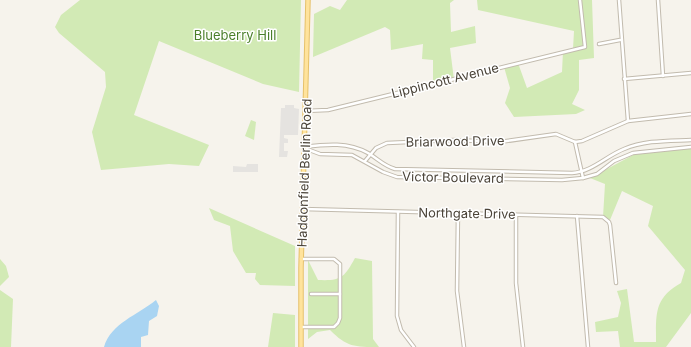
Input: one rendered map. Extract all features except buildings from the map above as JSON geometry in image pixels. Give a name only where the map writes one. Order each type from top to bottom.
[{"type":"main road","name":"Haddonfield Berlin Road","points":[[301,347],[302,209],[308,0]]},
{"type":"street","name":"Lippincott Avenue","points":[[305,111],[328,110],[585,47],[580,0]]},
{"type":"street","points":[[619,0],[628,121]]},
{"type":"street","points":[[658,0],[663,76]]},
{"type":"street","points":[[599,44],[621,40]]},
{"type":"street","points":[[624,79],[691,73]]},
{"type":"street","points":[[583,178],[575,142],[628,121],[691,114]]},
{"type":"street","name":"Briarwood Drive","points":[[365,161],[379,145],[387,143],[454,140],[500,142],[556,134],[575,142]]},
{"type":"street","name":"Victor Boulevard","points":[[304,147],[324,144],[345,145],[357,148],[370,154],[383,164],[395,169],[581,172],[591,168],[616,152],[636,145],[691,140]]},
{"type":"street","name":"Victor Boulevard","points":[[304,147],[320,154],[348,154],[365,161],[383,172],[398,177],[562,180],[592,176],[621,158],[633,154],[691,147]]},
{"type":"street","points":[[604,159],[607,166]]},
{"type":"street","name":"Northgate Drive","points":[[302,209],[599,217],[606,219],[610,225],[616,283]]},
{"type":"street","points":[[398,212],[396,316],[401,330],[414,347]]},
{"type":"street","points":[[458,213],[457,291],[464,347]]},
{"type":"street","points":[[516,215],[516,283],[523,347]]},
{"type":"street","points":[[577,216],[588,347]]},
{"type":"street","points":[[301,327],[334,327],[338,324],[340,318],[340,264],[338,260],[302,259]]},
{"type":"street","points":[[311,294],[340,294]]},
{"type":"green space","name":"Blueberry Hill","points":[[80,0],[301,0],[299,92],[263,84],[159,41],[134,115],[209,145],[199,166],[169,164],[101,170],[92,132],[106,87],[105,72],[59,33],[55,27],[61,15]]},
{"type":"green space","points":[[347,0],[454,0],[450,3],[451,32],[475,26],[476,43],[450,48],[454,80],[433,85],[433,60],[422,59],[423,44],[391,50],[390,30],[385,27],[313,57],[314,14],[330,6],[340,10]]},
{"type":"green space","points":[[477,0],[592,0],[594,58],[579,60],[579,90],[572,104],[585,110],[576,114],[514,117],[505,103],[510,88],[504,67],[518,63],[527,88],[562,72],[563,51],[573,49],[574,31],[478,10]]},
{"type":"green space","points":[[251,120],[256,122],[254,140],[245,136]]},
{"type":"green space","points":[[691,148],[691,313],[666,347],[620,347],[618,331],[596,332],[595,322],[618,317],[621,303],[617,291],[627,289],[634,342],[656,342],[658,308],[666,295],[681,283],[685,270],[648,226],[653,206],[622,191],[610,220],[603,217],[605,184],[590,178],[635,154]]},
{"type":"green space","points":[[209,208],[295,246],[295,286],[260,285],[255,279],[256,273],[246,273],[233,251],[230,226],[214,220]]},
{"type":"green space","points":[[355,258],[372,261],[373,339],[379,347],[363,347],[346,343],[330,330],[317,332],[308,339],[308,260],[318,280],[332,280],[345,274]]},
{"type":"green space","points":[[0,259],[6,266],[9,277],[0,286]]},
{"type":"green space","points":[[0,290],[13,299],[11,347],[0,347]]},
{"type":"green space","points":[[273,313],[295,315],[295,347],[268,347]]},
{"type":"shaded area","points":[[285,105],[294,105],[294,108],[299,109],[298,135],[284,135],[284,138],[288,139],[288,143],[284,143],[284,151],[288,151],[287,157],[279,157],[281,108],[285,108]]},
{"type":"shaded area","points":[[247,164],[258,164],[258,172],[233,172],[233,166],[246,167]]},
{"type":"water","points":[[156,300],[159,306],[157,316],[149,321],[148,335],[141,337],[141,347],[104,347],[113,332],[119,326]]}]
